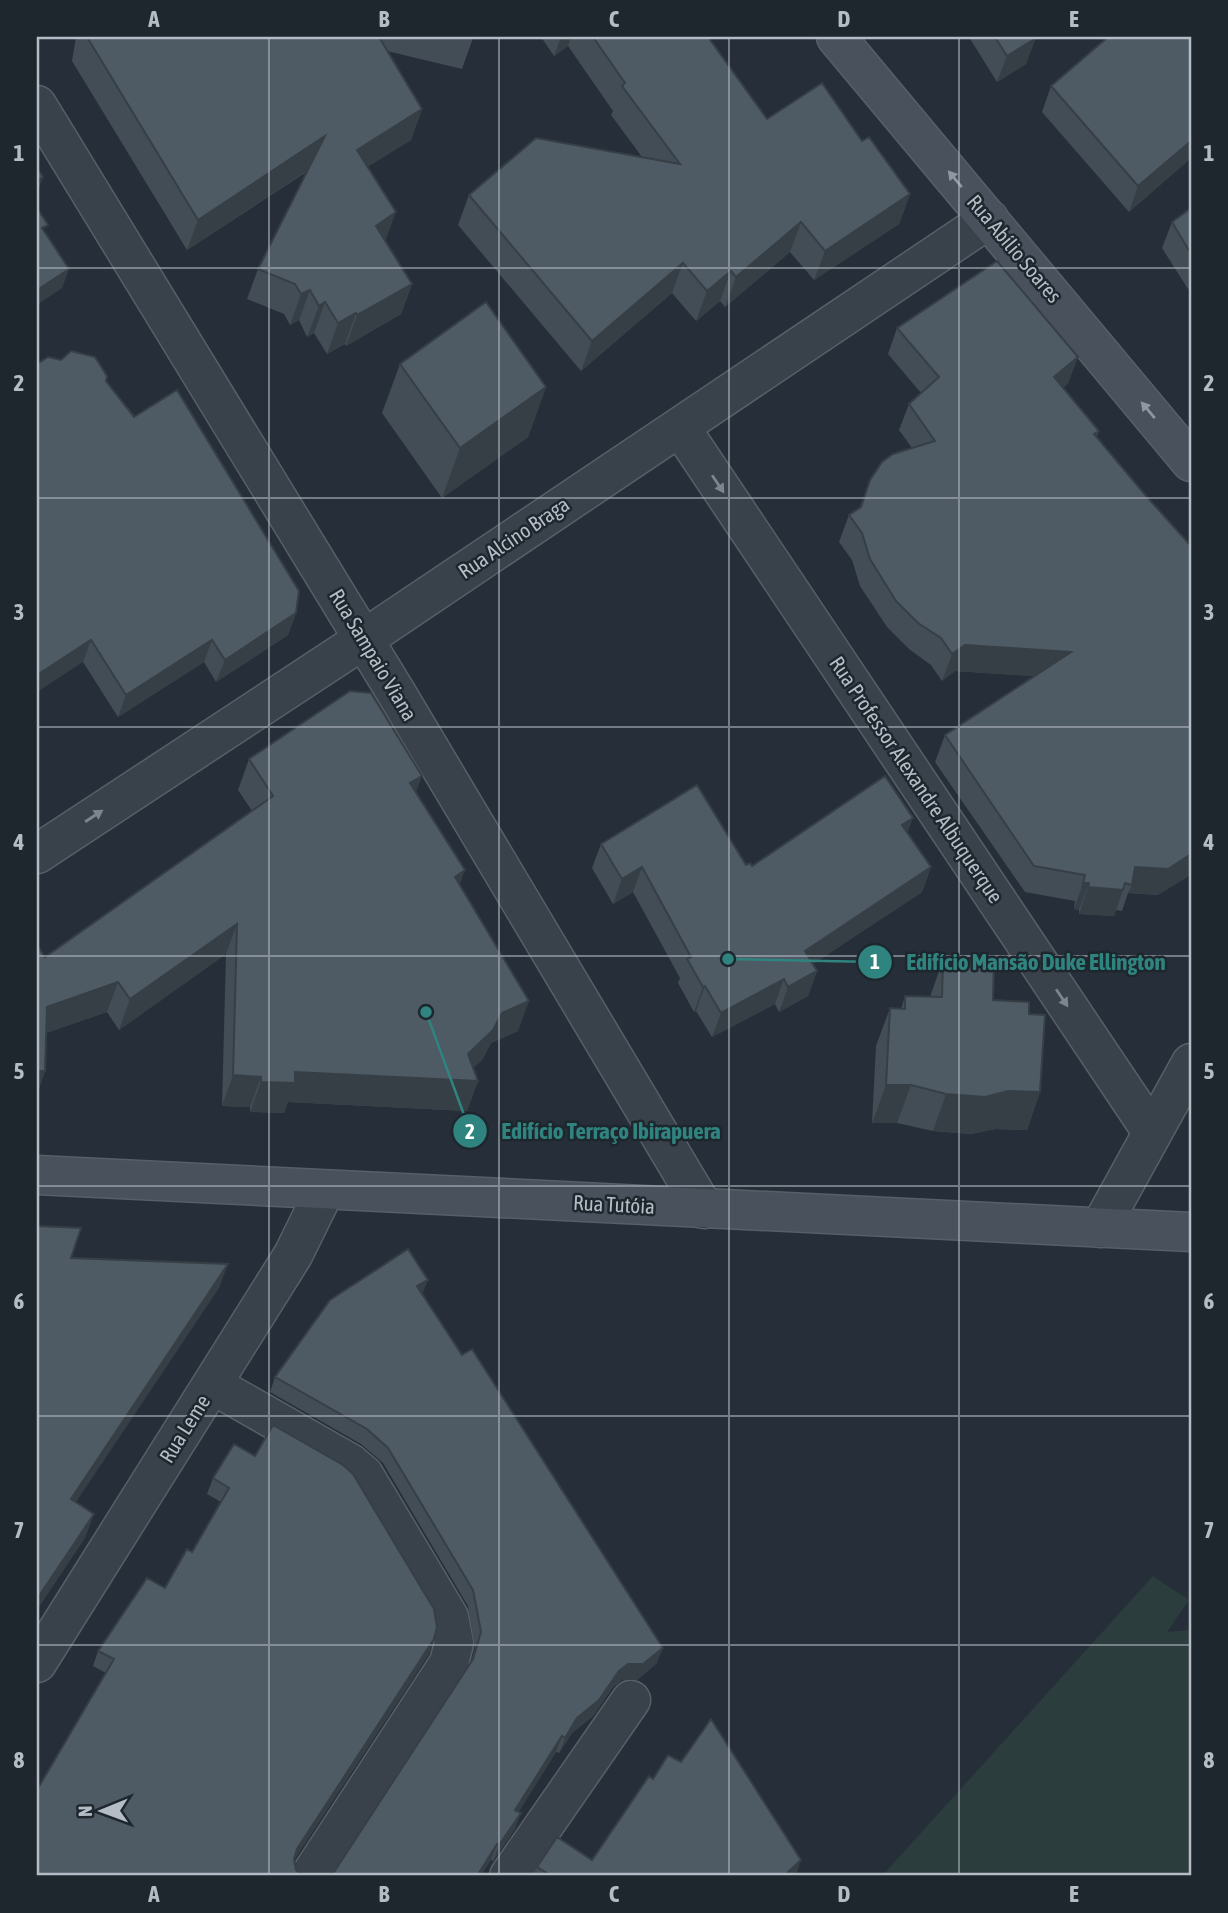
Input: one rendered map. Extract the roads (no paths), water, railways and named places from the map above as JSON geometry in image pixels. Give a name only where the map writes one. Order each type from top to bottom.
[{"type":"street","name":"Rua Abílio Soares","points":[[836,37],[1191,462]]},
{"type":"street","name":"Rua Sampaio Viana","points":[[37,105],[364,639],[704,1209]]},
{"type":"street","name":"Rua Alcino Braga","points":[[37,854],[364,639],[989,219]]},
{"type":"street","name":"Rua Professor Alexandre Albuquerque","points":[[680,427],[1152,1132]]},
{"type":"street","points":[[1100,1228],[1191,1063]]},
{"type":"street","name":"Rua Tutóia","points":[[37,1175],[1191,1231]]},
{"type":"street","name":"Rua Leme","points":[[37,1663],[293,1255],[325,1190]]},
{"type":"street","points":[[213,1385],[350,1463],[364,1475],[449,1617],[454,1643],[449,1663],[310,1876]]},
{"type":"street","points":[[509,1876],[631,1700]]},
{"type":"place","name":"Edifício Mansão Duke Ellington","points":[[728,959]]},
{"type":"place","name":"Edifício Terraço Ibirapuera","points":[[426,1012]]}]
